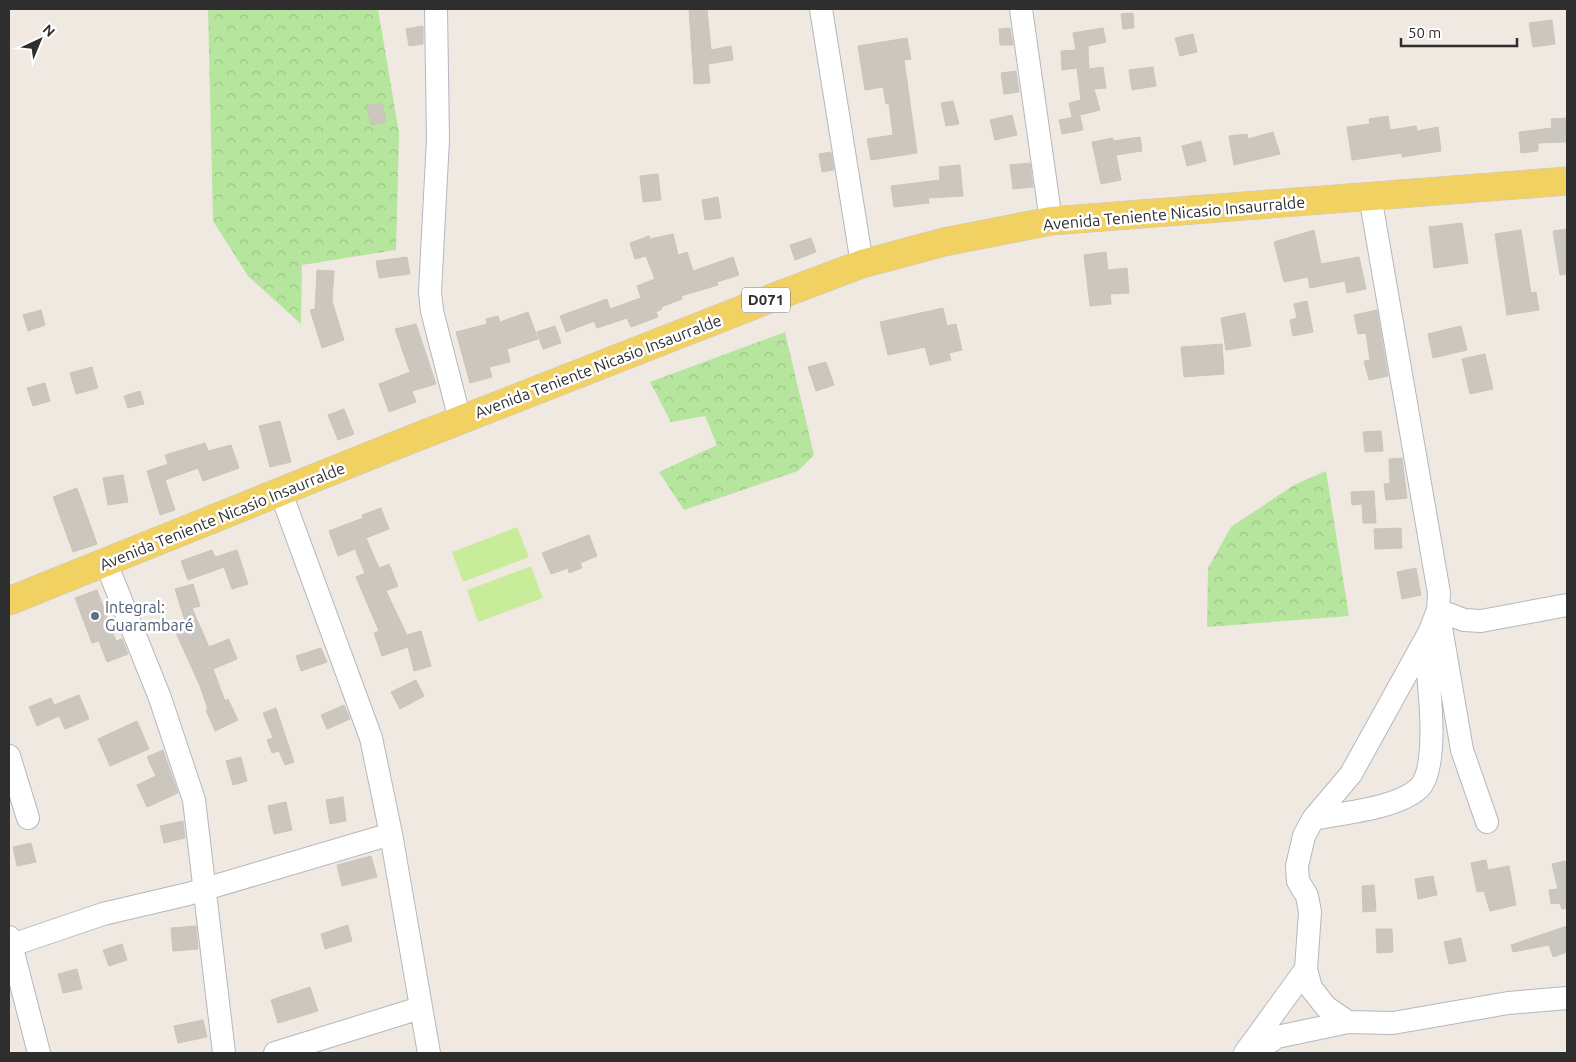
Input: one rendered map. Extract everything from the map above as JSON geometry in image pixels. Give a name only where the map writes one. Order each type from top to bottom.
[{"type":"main road","name":"Avenida Teniente Nicasio Insaurralde","points":[[9,601],[460,420],[862,264],[944,242],[1051,221],[1567,181]]},
{"type":"street","points":[[436,9],[438,139],[430,292],[432,311],[460,420]]},
{"type":"street","points":[[820,9],[862,264]]},
{"type":"street","points":[[1021,9],[1051,221]]},
{"type":"street","points":[[1370,196],[1427,520],[1438,594],[1438,610],[1462,750],[1487,822]]},
{"type":"street","points":[[281,492],[371,738],[391,834],[429,1053]]},
{"type":"street","points":[[106,563],[160,698],[194,800],[206,889],[218,1022],[224,1053]]},
{"type":"street","points":[[1438,610],[1464,620],[1481,621],[1567,605]]},
{"type":"street","points":[[1348,1022],[1326,1006],[1311,988],[1306,969],[1310,912],[1307,896],[1298,881],[1296,866],[1304,836],[1313,819],[1351,774],[1425,640],[1438,610]]},
{"type":"street","points":[[1313,819],[1385,804],[1408,796],[1420,788],[1430,756],[1432,723],[1425,640]]},
{"type":"street","points":[[9,756],[28,818]]},
{"type":"street","points":[[40,1053],[10,943],[103,914],[206,889],[391,834]]},
{"type":"street","points":[[1244,1053],[1306,969]]},
{"type":"street","points":[[1254,1053],[1277,1037],[1348,1022],[1393,1022],[1508,1003],[1567,998]]},
{"type":"street","points":[[275,1053],[420,1008]]},
{"type":"green space","points":[[208,9],[378,9],[399,133],[396,250],[302,265],[301,324],[248,276],[213,221]]},
{"type":"green space","points":[[785,332],[814,455],[798,471],[684,510],[659,472],[717,445],[705,416],[671,422],[650,382]]},
{"type":"green space","points":[[1326,471],[1349,616],[1207,627],[1208,568],[1231,527],[1294,485]]},
{"type":"green space","points":[[517,527],[529,557],[463,582],[452,552]]},
{"type":"green space","points":[[531,566],[543,598],[478,622],[467,590]]},
{"type":"building","points":[[689,9],[707,9],[711,50],[731,46],[733,60],[708,64],[710,83],[694,84]]},
{"type":"building","points":[[1133,13],[1134,28],[1123,29],[1121,14]]},
{"type":"building","points":[[1552,20],[1555,44],[1533,47],[1529,23]]},
{"type":"building","points":[[423,26],[423,44],[409,46],[406,29]]},
{"type":"building","points":[[1010,28],[1013,45],[1000,45],[999,29]]},
{"type":"building","points":[[1103,28],[1106,42],[1088,46],[1089,69],[1103,67],[1106,88],[1094,89],[1100,110],[1072,117],[1069,103],[1081,100],[1077,68],[1062,70],[1061,51],[1076,50],[1073,33]]},
{"type":"building","points":[[1193,34],[1197,52],[1180,56],[1175,38]]},
{"type":"building","points":[[907,38],[911,59],[904,60],[917,153],[871,160],[867,139],[893,135],[889,103],[886,104],[883,87],[865,90],[858,46]]},
{"type":"building","points":[[1153,67],[1156,86],[1132,90],[1129,70]]},
{"type":"building","points":[[1016,71],[1019,92],[1004,94],[1001,73]]},
{"type":"building","points":[[953,101],[959,124],[946,126],[941,103]]},
{"type":"building","points":[[382,103],[386,122],[371,125],[367,106]]},
{"type":"building","points":[[1012,115],[1017,135],[995,140],[990,120]]},
{"type":"building","points":[[1080,116],[1083,130],[1062,134],[1059,120]]},
{"type":"building","points":[[1388,116],[1390,130],[1416,126],[1417,131],[1438,127],[1441,151],[1402,157],[1402,153],[1352,160],[1347,127],[1370,124],[1369,119]]},
{"type":"building","points":[[1567,118],[1567,142],[1538,143],[1538,151],[1521,153],[1519,132],[1552,128],[1551,119]]},
{"type":"building","points":[[1273,132],[1280,154],[1234,165],[1229,136],[1247,134],[1248,139]]},
{"type":"building","points":[[1140,137],[1142,151],[1116,155],[1121,180],[1101,184],[1092,142],[1113,138],[1113,141]]},
{"type":"building","points":[[1201,141],[1206,161],[1187,166],[1182,146]]},
{"type":"building","points":[[831,152],[834,170],[822,172],[819,154]]},
{"type":"building","points":[[1030,163],[1033,187],[1013,189],[1010,165]]},
{"type":"building","points":[[960,165],[963,196],[928,198],[929,203],[894,207],[891,186],[940,180],[939,167]]},
{"type":"building","points":[[658,174],[661,200],[643,202],[640,176]]},
{"type":"building","points":[[718,197],[721,218],[705,220],[702,200]]},
{"type":"building","points":[[1462,223],[1468,263],[1434,268],[1429,227]]},
{"type":"building","points":[[1567,229],[1567,274],[1560,275],[1553,231]]},
{"type":"building","points":[[1314,230],[1321,264],[1359,257],[1366,289],[1347,293],[1345,281],[1310,288],[1308,277],[1284,282],[1274,242]]},
{"type":"building","points":[[1521,230],[1531,293],[1536,292],[1539,310],[1507,315],[1495,234]]},
{"type":"building","points":[[673,234],[678,255],[687,252],[693,271],[733,257],[739,275],[717,282],[718,285],[681,296],[682,299],[661,307],[662,309],[656,312],[658,317],[631,327],[627,318],[597,328],[594,321],[566,332],[560,316],[607,299],[610,309],[641,298],[637,286],[655,279],[646,256],[635,259],[630,243],[649,236],[650,239]]},
{"type":"building","points":[[811,238],[816,252],[795,260],[790,245]]},
{"type":"building","points":[[1106,252],[1108,270],[1127,268],[1129,293],[1110,294],[1111,304],[1090,306],[1084,255]]},
{"type":"building","points":[[407,257],[410,274],[379,278],[376,261]]},
{"type":"building","points":[[317,270],[334,271],[332,301],[344,340],[322,348],[310,310],[315,309]]},
{"type":"building","points":[[1307,301],[1313,332],[1293,336],[1290,320],[1297,318],[1294,304]]},
{"type":"building","points":[[943,308],[947,326],[956,324],[962,350],[949,353],[951,360],[930,365],[925,347],[888,355],[880,322]]},
{"type":"building","points":[[41,310],[45,325],[28,331],[23,315]]},
{"type":"building","points":[[1377,310],[1388,376],[1369,380],[1364,361],[1370,360],[1366,333],[1358,334],[1354,315]]},
{"type":"building","points":[[528,312],[538,339],[507,349],[510,362],[489,367],[492,377],[470,383],[456,332],[487,324],[486,319],[498,316],[500,322]]},
{"type":"building","points":[[1245,313],[1251,346],[1226,350],[1221,318]]},
{"type":"building","points":[[416,324],[436,384],[412,391],[416,402],[389,412],[379,384],[410,372],[395,329]]},
{"type":"building","points":[[555,326],[561,343],[543,349],[537,332]]},
{"type":"building","points":[[1461,326],[1467,350],[1433,358],[1428,334]]},
{"type":"building","points":[[1222,344],[1224,374],[1184,377],[1181,347]]},
{"type":"building","points":[[1485,354],[1493,389],[1470,394],[1462,359]]},
{"type":"building","points":[[826,362],[834,385],[816,391],[808,367]]},
{"type":"building","points":[[92,367],[98,388],[76,394],[70,373]]},
{"type":"building","points":[[45,383],[50,401],[33,406],[27,388]]},
{"type":"building","points":[[140,391],[144,404],[128,408],[124,396]]},
{"type":"building","points":[[344,409],[354,434],[338,440],[328,415]]},
{"type":"building","points":[[280,421],[291,462],[270,467],[259,426]]},
{"type":"building","points":[[1381,431],[1383,451],[1365,452],[1363,432]]},
{"type":"building","points":[[205,443],[208,451],[231,445],[239,468],[203,481],[198,468],[165,480],[175,510],[160,515],[147,471],[168,464],[165,455]]},
{"type":"building","points":[[1402,458],[1407,498],[1386,500],[1384,484],[1390,483],[1389,459]]},
{"type":"building","points":[[123,475],[128,502],[108,505],[103,478]]},
{"type":"building","points":[[77,488],[97,544],[73,552],[53,497]]},
{"type":"building","points":[[1374,491],[1376,523],[1363,523],[1362,504],[1352,505],[1351,492]]},
{"type":"building","points":[[381,508],[389,529],[366,538],[379,568],[389,564],[398,586],[386,591],[407,635],[421,631],[431,666],[414,671],[408,647],[382,656],[374,633],[379,631],[356,577],[365,573],[355,549],[338,556],[329,531],[363,518],[362,515]]},
{"type":"building","points":[[1401,528],[1402,548],[1375,549],[1374,529]]},
{"type":"building","points":[[589,535],[597,556],[580,563],[582,568],[569,573],[568,568],[551,574],[542,553]]},
{"type":"building","points":[[212,550],[215,557],[237,550],[248,584],[232,589],[224,567],[188,580],[181,561]]},
{"type":"building","points":[[1416,568],[1421,595],[1402,599],[1397,572]]},
{"type":"building","points":[[193,584],[200,606],[192,608],[209,647],[229,639],[237,659],[213,669],[225,701],[228,699],[238,720],[215,731],[206,710],[208,709],[200,686],[173,626],[185,621],[175,589]]},
{"type":"building","name":"Integral: Guarambaré","points":[[97,590],[116,641],[122,639],[128,654],[107,662],[99,641],[92,643],[75,598]]},
{"type":"building","points":[[321,648],[327,662],[301,671],[296,656]]},
{"type":"building","points":[[416,680],[424,696],[400,709],[391,692]]},
{"type":"building","points":[[79,695],[89,719],[65,729],[59,716],[37,726],[29,707],[51,698],[54,705]]},
{"type":"building","points":[[344,705],[350,719],[327,729],[321,715]]},
{"type":"building","points":[[276,708],[294,762],[285,765],[279,751],[272,753],[267,740],[273,738],[263,713]]},
{"type":"building","points":[[137,721],[149,749],[110,766],[98,739]]},
{"type":"building","points":[[163,750],[178,793],[147,807],[137,785],[156,776],[147,757]]},
{"type":"building","points":[[241,757],[247,781],[233,785],[226,761]]},
{"type":"building","points":[[343,797],[346,821],[330,824],[326,800]]},
{"type":"building","points":[[286,802],[292,830],[274,834],[268,806]]},
{"type":"building","points":[[183,821],[185,838],[164,843],[160,826]]},
{"type":"building","points":[[31,843],[36,862],[17,866],[13,847]]},
{"type":"building","points":[[371,856],[377,877],[342,886],[337,865]]},
{"type":"building","points":[[1486,860],[1488,870],[1509,866],[1516,905],[1490,911],[1484,891],[1477,892],[1471,863]]},
{"type":"building","points":[[1565,861],[1567,871],[1567,908],[1562,909],[1560,903],[1551,904],[1549,890],[1558,889],[1552,864]]},
{"type":"building","points":[[1433,876],[1437,895],[1418,899],[1415,879]]},
{"type":"building","points":[[1374,885],[1376,911],[1363,912],[1362,886]]},
{"type":"building","points":[[348,925],[352,941],[325,949],[321,934]]},
{"type":"building","points":[[196,926],[198,949],[173,951],[171,928]]},
{"type":"building","points":[[1567,926],[1567,952],[1553,957],[1549,945],[1513,952],[1511,945]]},
{"type":"building","points":[[1376,929],[1392,929],[1393,952],[1377,953]]},
{"type":"building","points":[[1461,938],[1466,961],[1449,964],[1444,942]]},
{"type":"building","points":[[122,944],[127,960],[109,966],[103,950]]},
{"type":"building","points":[[77,969],[82,989],[63,993],[58,974]]},
{"type":"building","points":[[310,987],[318,1011],[278,1023],[271,1000]]},
{"type":"building","points":[[203,1020],[207,1037],[178,1043],[174,1026]]},
{"type":"place","name":"Integral: Guarambaré","points":[[95,616]]}]
